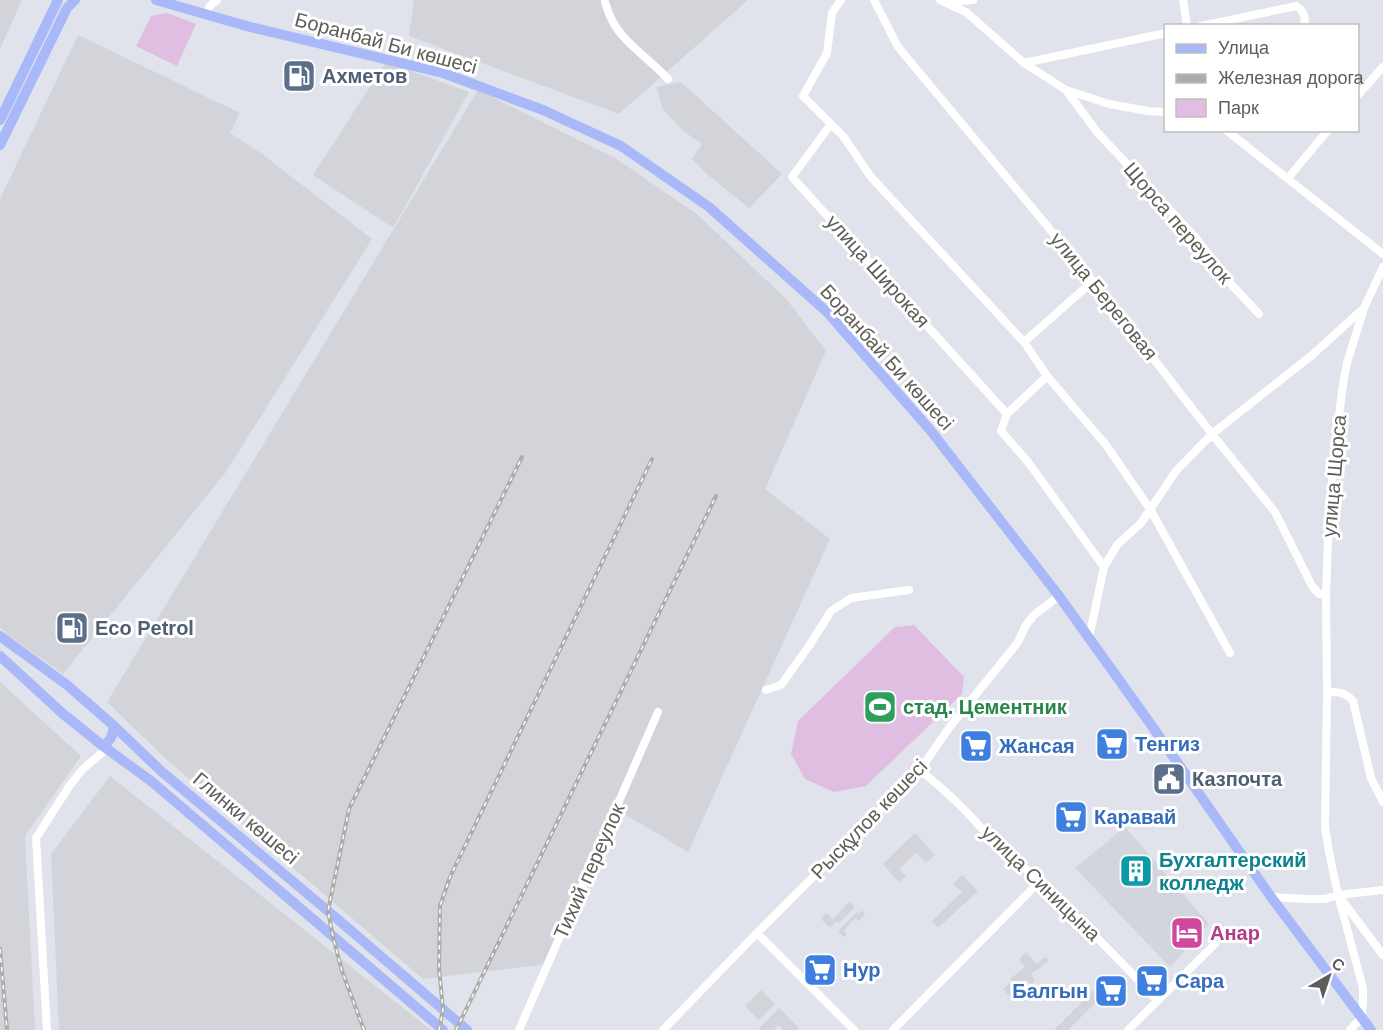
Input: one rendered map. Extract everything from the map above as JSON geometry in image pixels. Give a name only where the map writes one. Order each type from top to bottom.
[{"type":"main road","points":[[0,120],[58,0]]},
{"type":"main road","points":[[0,145],[68,8],[75,0]]},
{"type":"main road","name":"Боранбай Би көшесі","points":[[156,0],[250,27],[443,73],[543,110],[621,146],[709,207],[827,312],[931,430],[1059,596],[1271,897],[1371,1030]]},
{"type":"main road","name":"Глинки көшесі","points":[[0,636],[67,686],[113,725],[161,771],[467,1030]]},
{"type":"main road","name":"Глинки көшесі","points":[[0,656],[62,713],[104,748],[151,781],[443,1030]]},
{"type":"main road","points":[[27,679],[33,669],[43,667]]},
{"type":"main road","points":[[104,748],[112,737],[113,725]]},
{"type":"street","points":[[206,13],[217,0]]},
{"type":"street","points":[[841,0],[832,13],[827,53],[803,96],[843,136],[871,177],[1024,342],[1047,376],[1106,446],[1150,509],[1230,654]]},
{"type":"street","name":"улица Береговая","points":[[874,0],[898,47],[1093,281],[1275,512],[1311,586],[1319,594],[1326,595]]},
{"type":"street","points":[[943,0],[973,0]]},
{"type":"street","points":[[943,0],[966,12],[1024,63],[1066,90],[1109,104],[1164,112]]},
{"type":"street","points":[[1183,0],[1187,24]]},
{"type":"street","points":[[605,2],[612,22],[628,42],[660,69],[668,79]]},
{"type":"street","points":[[1210,24],[1296,6],[1301,9],[1304,24]]},
{"type":"street","points":[[1024,63],[1164,33]]},
{"type":"street","points":[[1359,94],[1383,67]]},
{"type":"street","name":"Щорса переулок","points":[[1066,90],[1097,132],[1196,238],[1228,281],[1259,314]]},
{"type":"street","name":"улица Широкая","points":[[831,124],[792,177],[1007,414]]},
{"type":"street","points":[[1229,132],[1383,254]]},
{"type":"street","points":[[1288,178],[1326,132]]},
{"type":"street","name":"улица Щорса","points":[[1361,1018],[1363,988],[1338,895],[1325,828],[1326,595],[1334,455],[1343,384],[1364,308],[1383,267]]},
{"type":"street","points":[[1024,342],[1093,281]]},
{"type":"street","points":[[1089,638],[1104,567],[1117,544],[1141,523],[1176,471],[1212,434],[1311,356],[1364,308]]},
{"type":"street","points":[[1047,376],[1007,414],[1001,431],[1028,462],[1104,567]]},
{"type":"street","points":[[766,690],[781,684],[831,610],[850,598],[909,590]]},
{"type":"street","name":"Рысқұлов көшесі","points":[[663,1030],[920,770],[949,728],[1018,642],[1026,625],[1034,615],[1059,596]]},
{"type":"street","points":[[1327,692],[1343,693],[1353,701],[1371,778],[1383,802]]},
{"type":"street","name":"Тихий переулок","points":[[519,1030],[658,712]]},
{"type":"street","points":[[47,1030],[36,838],[70,785],[104,748]]},
{"type":"street","name":"улица Синицына","points":[[920,770],[1040,881],[1158,1000]]},
{"type":"street","points":[[267,880],[275,866]]},
{"type":"street","points":[[893,1030],[1040,881]]},
{"type":"street","points":[[1271,897],[1325,899],[1338,895],[1383,890]]},
{"type":"street","points":[[1338,895],[1383,956]]},
{"type":"street","points":[[757,933],[854,1030]]},
{"type":"street","points":[[1128,1030],[1215,944]]},
{"type":"street","points":[[1350,1030],[1361,1018]]},
{"type":"shaded area","points":[[0,0],[22,0],[0,49]]},
{"type":"shaded area","points":[[414,0],[748,0],[619,114],[409,36]]},
{"type":"shaded area","points":[[78,35],[240,113],[230,133],[262,154],[372,239],[226,472],[63,674],[0,627],[0,199]]},
{"type":"shaded area","points":[[386,62],[469,92],[393,228],[313,175]]},
{"type":"shaded area","points":[[681,82],[782,174],[749,208],[692,159],[702,144],[682,130],[662,108],[657,87]]},
{"type":"shaded area","points":[[478,90],[615,158],[698,215],[787,300],[826,351],[765,489],[830,539],[688,852],[618,810],[548,964],[423,979],[166,759],[107,702]]},
{"type":"shaded area","points":[[0,682],[81,756],[25,836],[35,1030],[0,1030]]},
{"type":"shaded area","points":[[110,776],[431,1030],[59,1030],[51,854]]},
{"type":"shaded area","points":[[1125,827],[1209,924],[1170,967],[1075,868]]},
{"type":"shaded area","points":[[915,833],[935,855],[926,863],[916,853],[899,869],[906,876],[899,882],[883,864]]},
{"type":"shaded area","points":[[962,875],[978,891],[938,928],[932,921],[962,892],[953,884]]},
{"type":"shaded area","points":[[849,902],[855,907],[839,923],[837,921],[830,928],[821,919],[826,913],[833,919]]},
{"type":"shaded area","points":[[862,910],[865,914],[859,921],[855,918],[844,931],[847,934],[844,937],[838,931]]},
{"type":"shaded area","points":[[1026,952],[1036,964],[1045,957],[1049,961],[1031,974],[1035,980],[1031,984],[1027,980],[1013,993],[1016,997],[1013,1000],[1003,989],[1012,982],[1010,979],[1025,967],[1019,959]]},
{"type":"shaded area","points":[[761,990],[775,1004],[759,1020],[745,1006]]},
{"type":"shaded area","points":[[1093,991],[1100,998],[1068,1030],[1054,1030]]},
{"type":"shaded area","points":[[779,1008],[799,1028],[784,1030],[778,1025],[774,1030],[761,1030],[759,1028]]},
{"type":"green space","points":[[167,13],[196,24],[177,66],[136,46],[151,16]]},
{"type":"green space","name":"стад. Цементник","points":[[914,625],[964,677],[962,694],[866,786],[834,792],[805,779],[791,754],[798,721],[895,627]]},
{"type":"railway","points":[[364,1030],[342,971],[328,911],[349,809],[522,457]]},
{"type":"railway","points":[[439,1030],[443,1010],[439,968],[440,906],[450,877],[652,459]]},
{"type":"railway","points":[[456,1030],[716,496]]},
{"type":"railway","points":[[0,949],[7,1030]]},
{"type":"place","name":"Ахметов","points":[[299,76]]},
{"type":"place","name":"Eco Petrol","points":[[72,628]]},
{"type":"place","name":"стад. Цементник","points":[[880,707]]},
{"type":"place","name":"Тенгиз","points":[[1112,744]]},
{"type":"place","name":"Жансая","points":[[976,746]]},
{"type":"place","name":"Казпочта","points":[[1169,779]]},
{"type":"place","name":"Каравай","points":[[1071,817]]},
{"type":"place","name":"Бухгалтерский колледж","points":[[1136,871]]},
{"type":"place","name":"Анар","points":[[1187,933]]},
{"type":"place","name":"Нур","points":[[820,970]]},
{"type":"place","name":"Сара","points":[[1152,981]]},
{"type":"place","name":"Балгын","points":[[1111,991]]}]
